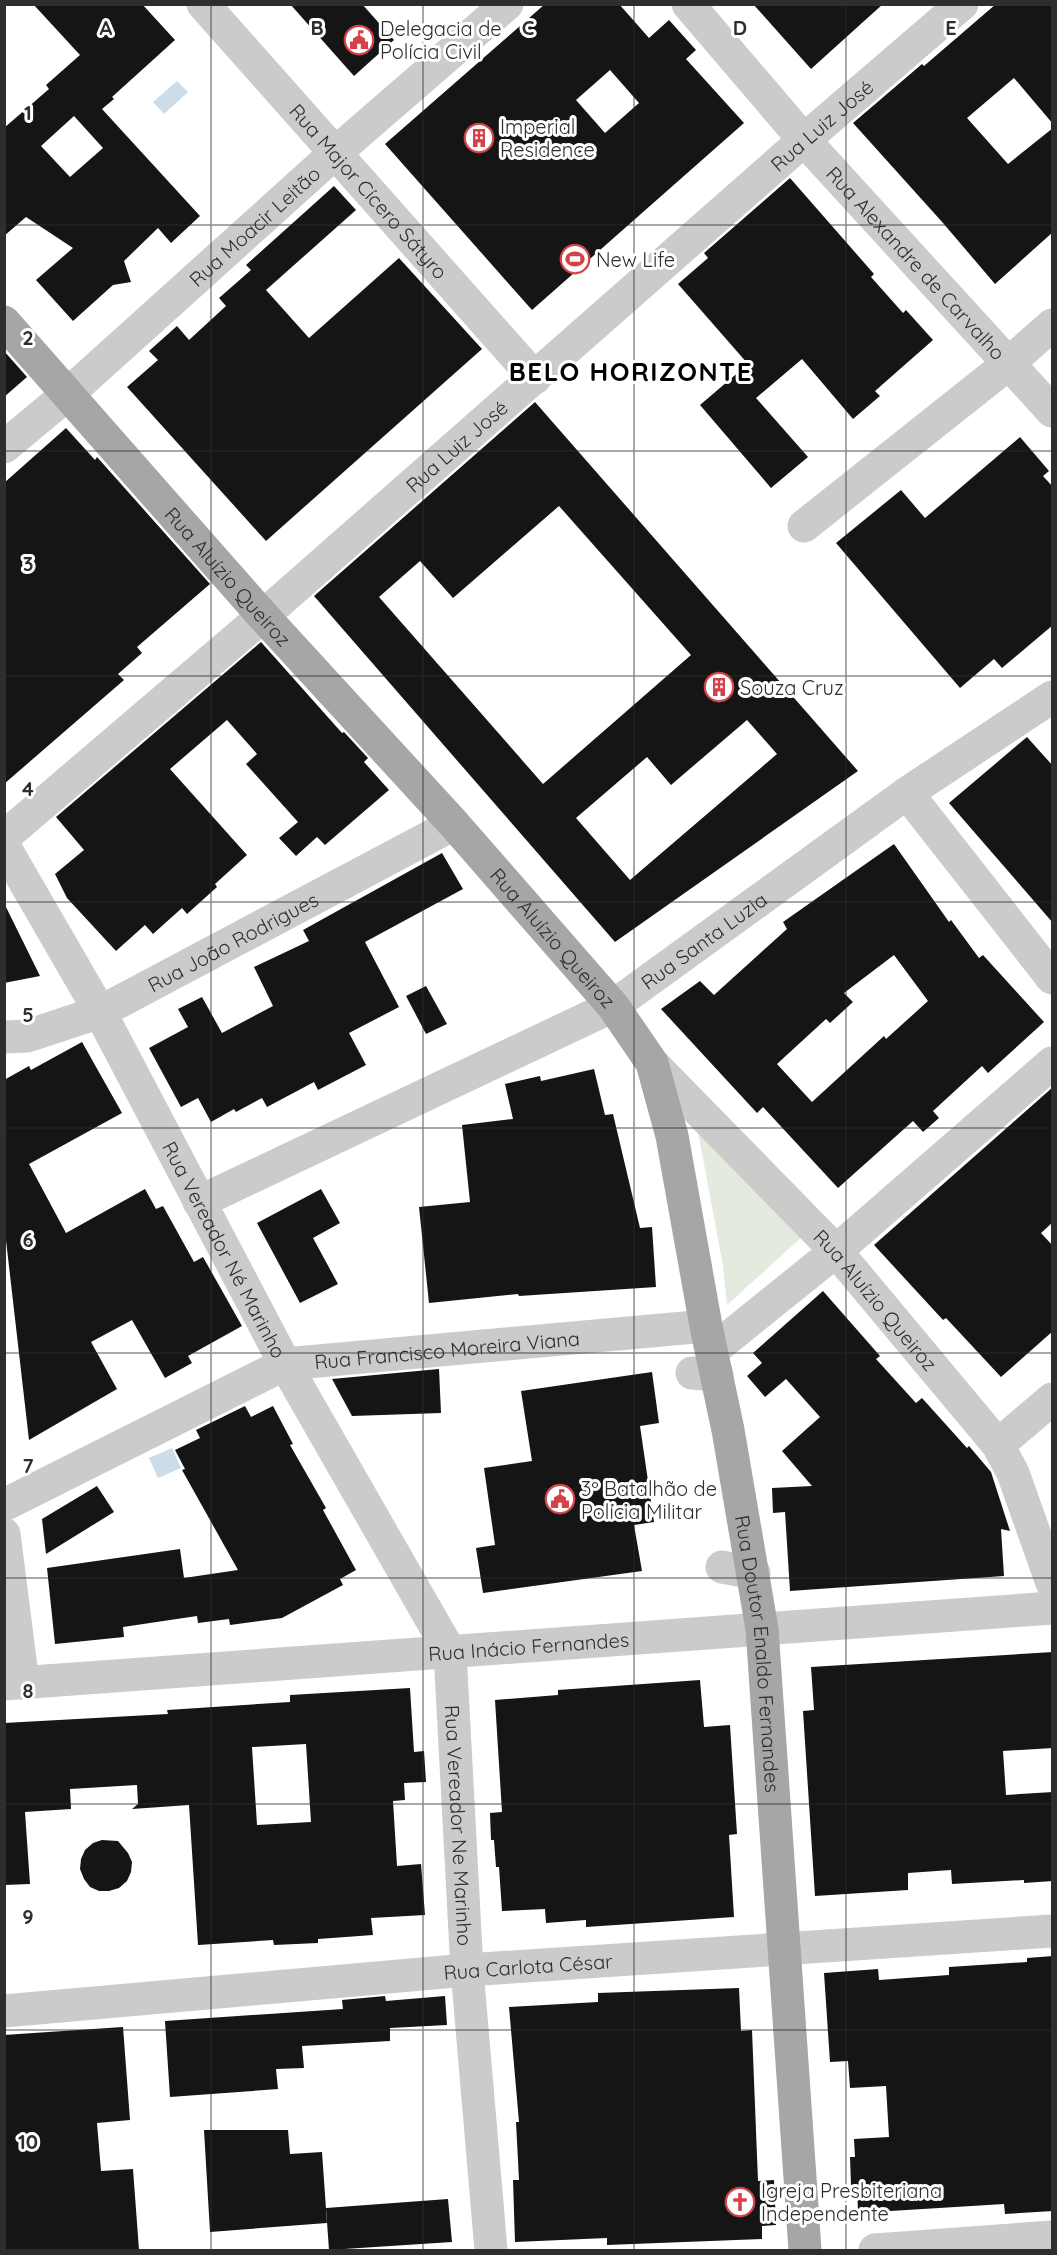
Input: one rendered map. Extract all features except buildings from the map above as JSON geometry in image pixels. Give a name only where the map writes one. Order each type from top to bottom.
[{"type":"main road","name":"Rua Aluízio Queiroz","points":[[4,322],[69,393],[263,616],[454,824],[614,1006],[652,1064]]},
{"type":"main road","name":"Rua Doutor Enaldo Fernandes","points":[[652,1064],[672,1136],[738,1570],[762,1629],[805,2250]]},
{"type":"street","name":"Rua Major Cícero Sátyro","points":[[203,4],[535,378]]},
{"type":"street","name":"Rua Moacir Leitão","points":[[4,447],[69,393],[334,154],[507,4]]},
{"type":"street","name":"Rua Alexandre de Carvalho","points":[[688,4],[804,140],[1053,411]]},
{"type":"street","name":"Rua Luiz José","points":[[4,837],[263,616],[962,4]]},
{"type":"street","points":[[804,526],[1008,364],[1053,325]]},
{"type":"street","name":"Rua Santa Luzia","points":[[199,1202],[614,1006],[907,794],[1048,707]]},
{"type":"street","points":[[907,794],[1053,978]]},
{"type":"street","name":"Rua João Rodrigues","points":[[4,1037],[27,1036],[100,1012],[454,824]]},
{"type":"street","name":"Rua Vereador Né Marinho","points":[[4,846],[100,1012],[285,1364],[450,1652]]},
{"type":"street","points":[[707,1356],[836,1251],[1053,1063]]},
{"type":"street","name":"Rua Aluízio Queiroz","points":[[652,1064],[836,1251],[998,1445],[1013,1473],[1053,1583]]},
{"type":"street","name":"Rua Francisco Moreira Viana","points":[[4,1505],[285,1364],[707,1356]]},
{"type":"street","points":[[998,1445],[1053,1399]]},
{"type":"street","points":[[4,1534],[14,1684]]},
{"type":"street","name":"Rua Inácio Fernandes","points":[[14,1684],[1053,1608]]},
{"type":"street","name":"Rua Vereador Ne Marinho","points":[[450,1652],[467,1970],[491,2250]]},
{"type":"street","name":"Rua Carlota César","points":[[4,2011],[467,1970],[1053,1931]]},
{"type":"street","points":[[875,2250],[1053,2237]]},
{"type":"shaded area","points":[[696,1121],[803,1236],[727,1305],[723,1266]]},
{"type":"water","points":[[177,81],[188,92],[164,114],[153,102]]},
{"type":"water","points":[[172,1448],[181,1468],[158,1478],[149,1458]]},
{"type":"place","name":"Delegacia de Polícia Civil","points":[[359,40]]},
{"type":"place","name":"Imperial Residence","points":[[479,138]]},
{"type":"place","name":"New Life","points":[[575,259]]},
{"type":"place","name":"Souza Cruz","points":[[719,687]]},
{"type":"place","name":"3º Batalhão de Polícia Militar","points":[[560,1499]]},
{"type":"place","name":"Igreja Presbiteriana Independente","points":[[740,2202]]},
{"type":"district","name":"BELO HORIZONTE","points":[[631,371]]}]
